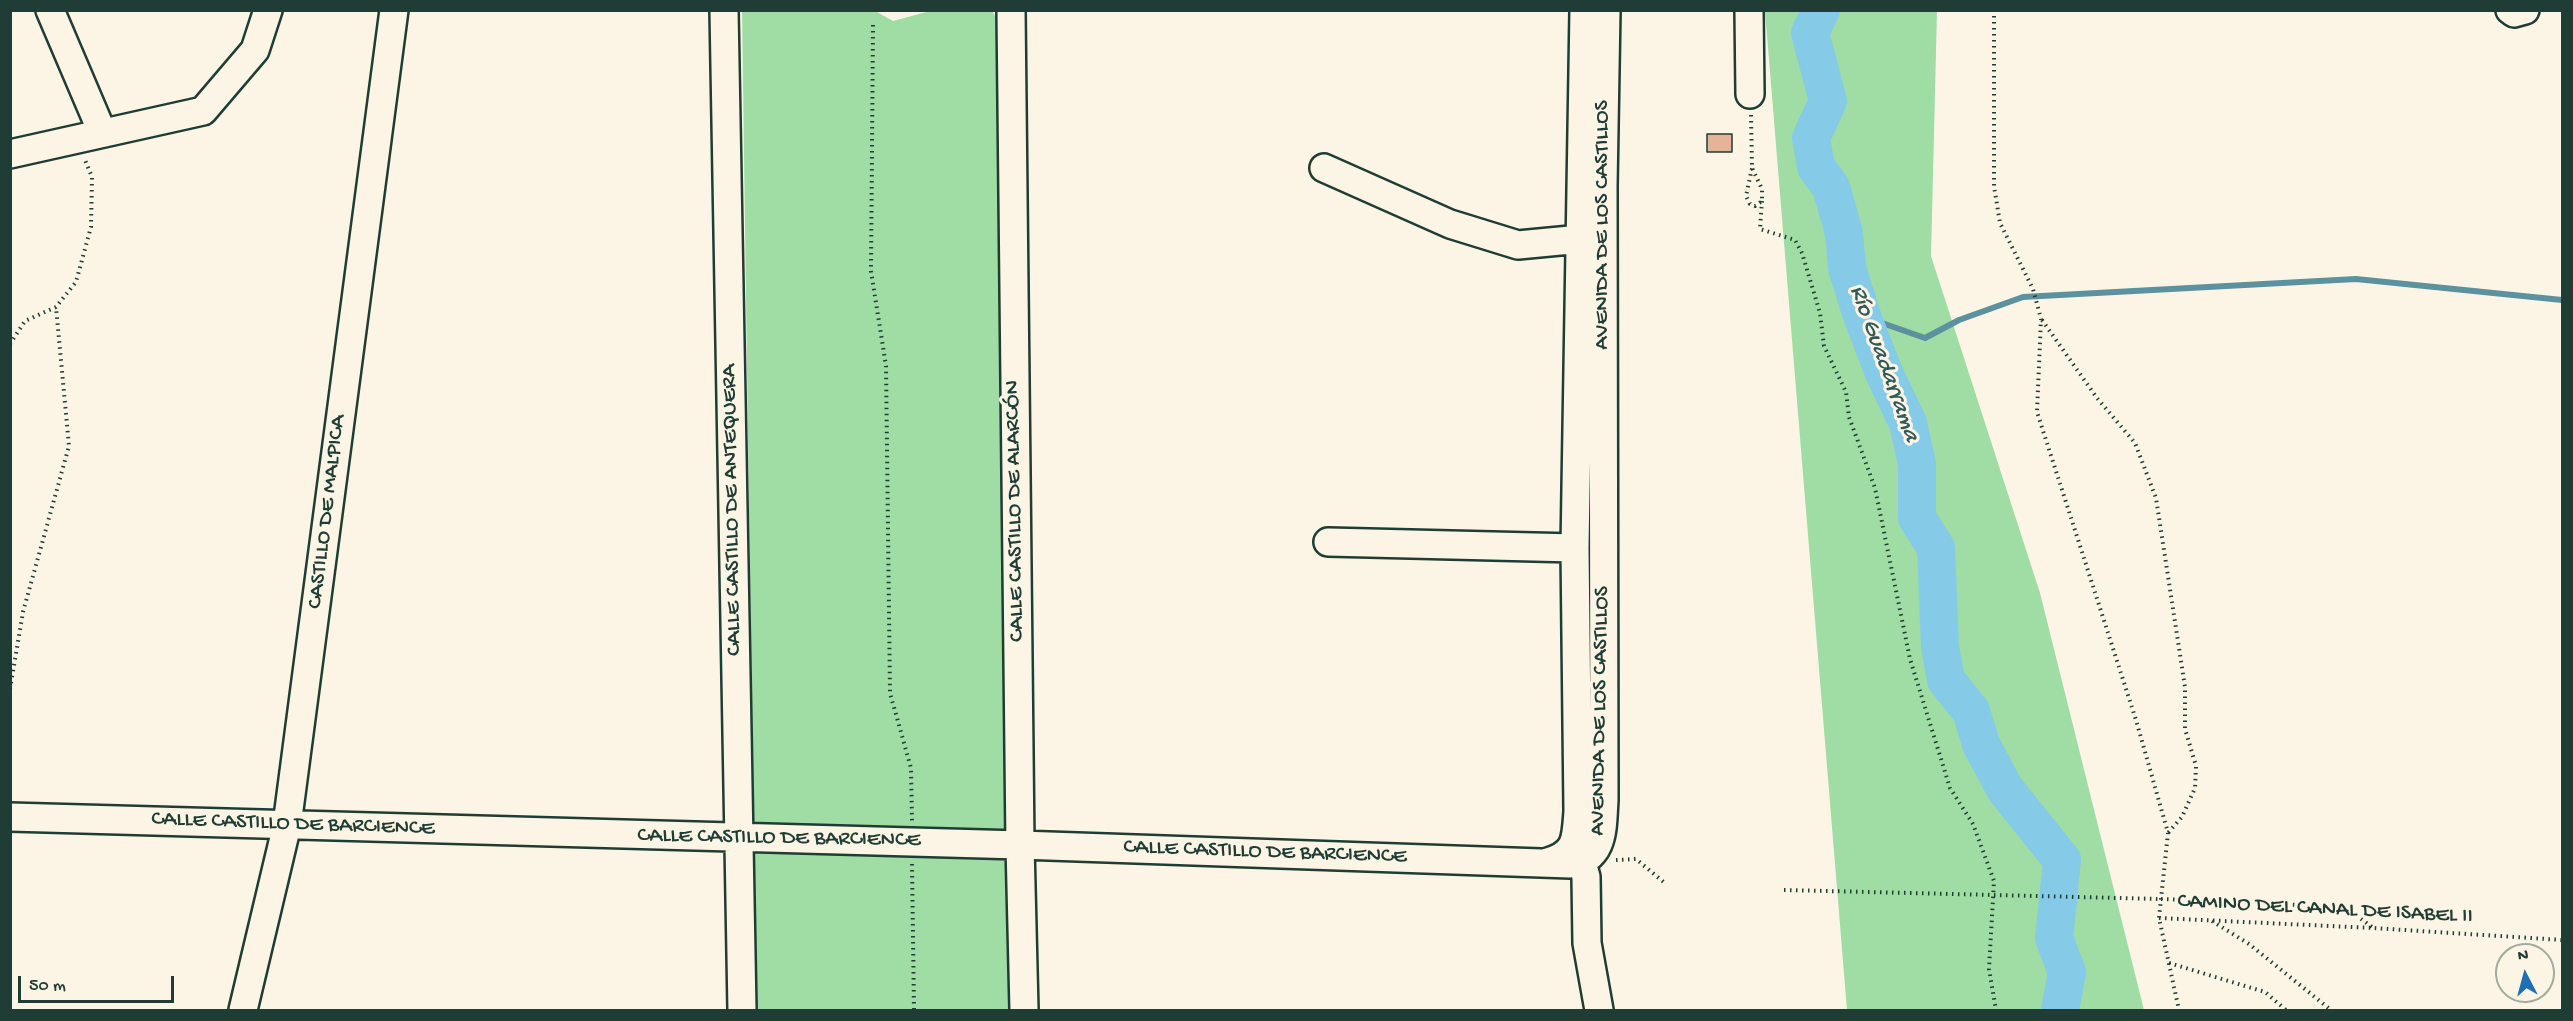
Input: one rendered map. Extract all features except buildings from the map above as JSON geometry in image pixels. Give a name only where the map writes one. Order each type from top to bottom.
[{"type":"street","points":[[50,10],[89,135]]},
{"type":"street","points":[[10,154],[203,111],[255,50],[268,10]]},
{"type":"street","name":"CASTILLO DE MALPICA","points":[[243,1011],[287,825],[394,10]]},
{"type":"street","name":"CALLE CASTILLO DE ANTEQUERA","points":[[723,10],[742,1011]]},
{"type":"street","name":"CALLE CASTILLO DE ALARCÓN","points":[[1011,10],[1020,845],[1024,1011]]},
{"type":"street","name":"AVENIDA DE LOS CASTILLOS","points":[[1584,10],[1575,548],[1578,811],[1574,845],[1576,859],[1590,857],[1596,849],[1603,823],[1604,800],[1603,186],[1606,10]]},
{"type":"street","points":[[1749,10],[1750,94]]},
{"type":"street","points":[[2510,10],[2514,13],[2525,10]]},
{"type":"street","points":[[1324,168],[1449,224],[1518,245],[1581,239]]},
{"type":"street","points":[[1328,542],[1575,548]]},
{"type":"street","name":"CALLE CASTILLO DE BARCIENCE","points":[[10,817],[1576,859]]},
{"type":"street","points":[[1576,859],[1586,877],[1589,954],[1599,1011]]},
{"type":"path","points":[[1994,10],[1994,186],[2000,224],[2034,289],[2041,319],[2037,412],[2136,720],[2168,832],[2161,899],[2344,907],[2373,928]]},
{"type":"path","points":[[873,25],[871,271],[886,366],[890,693],[911,768],[914,1011]]},
{"type":"path","points":[[1750,94],[1752,168],[1746,196],[1750,204],[1755,206],[1762,201]]},
{"type":"path","points":[[10,344],[25,321],[56,307],[76,282],[92,227],[89,135]]},
{"type":"path","points":[[1752,168],[1762,189],[1760,230],[1795,240],[1802,253],[1820,313],[1824,346],[1846,392],[1849,417],[1875,488],[1910,659],[1950,788],[1974,824],[1994,881],[1989,969],[1996,1011]]},
{"type":"path","points":[[10,689],[13,683],[12,667],[23,612],[69,446],[56,307]]},
{"type":"path","points":[[2041,319],[2097,398],[2135,443],[2156,498],[2185,687],[2184,729],[2196,766],[2195,788],[2182,817],[2168,832]]},
{"type":"path","points":[[1576,859],[1636,860],[1666,884]]},
{"type":"path","name":"CAMINO DEL CANAL DE ISABEL II","points":[[1784,890],[2161,899],[2158,918],[2562,940]]},
{"type":"path","points":[[2158,918],[2179,1011]]},
{"type":"path","points":[[2211,920],[2250,944],[2331,1011]]},
{"type":"path","points":[[2169,963],[2265,992],[2286,1011]]},
{"type":"green space","points":[[992,10],[997,20],[1010,1010],[756,1010],[742,11],[875,11],[893,21],[930,11]]},
{"type":"green space","points":[[1765,11],[1937,11],[1931,256],[2040,593],[2144,1010],[1847,1010]]},
{"type":"waterway","name":"Río Guadarrama","points":[[1821,10],[1810,33],[1828,101],[1811,138],[1816,167],[1831,187],[1844,233],[1847,268],[1862,316],[1884,373],[1908,423],[1917,464],[1917,518],[1936,548],[1940,647],[1946,680],[1971,711],[1981,744],[2005,789],[2062,860],[2054,938],[2067,972],[2060,1010]]},
{"type":"waterway","points":[[1862,316],[1925,338],[1959,320],[2023,297],[2356,279],[2562,300]]}]
